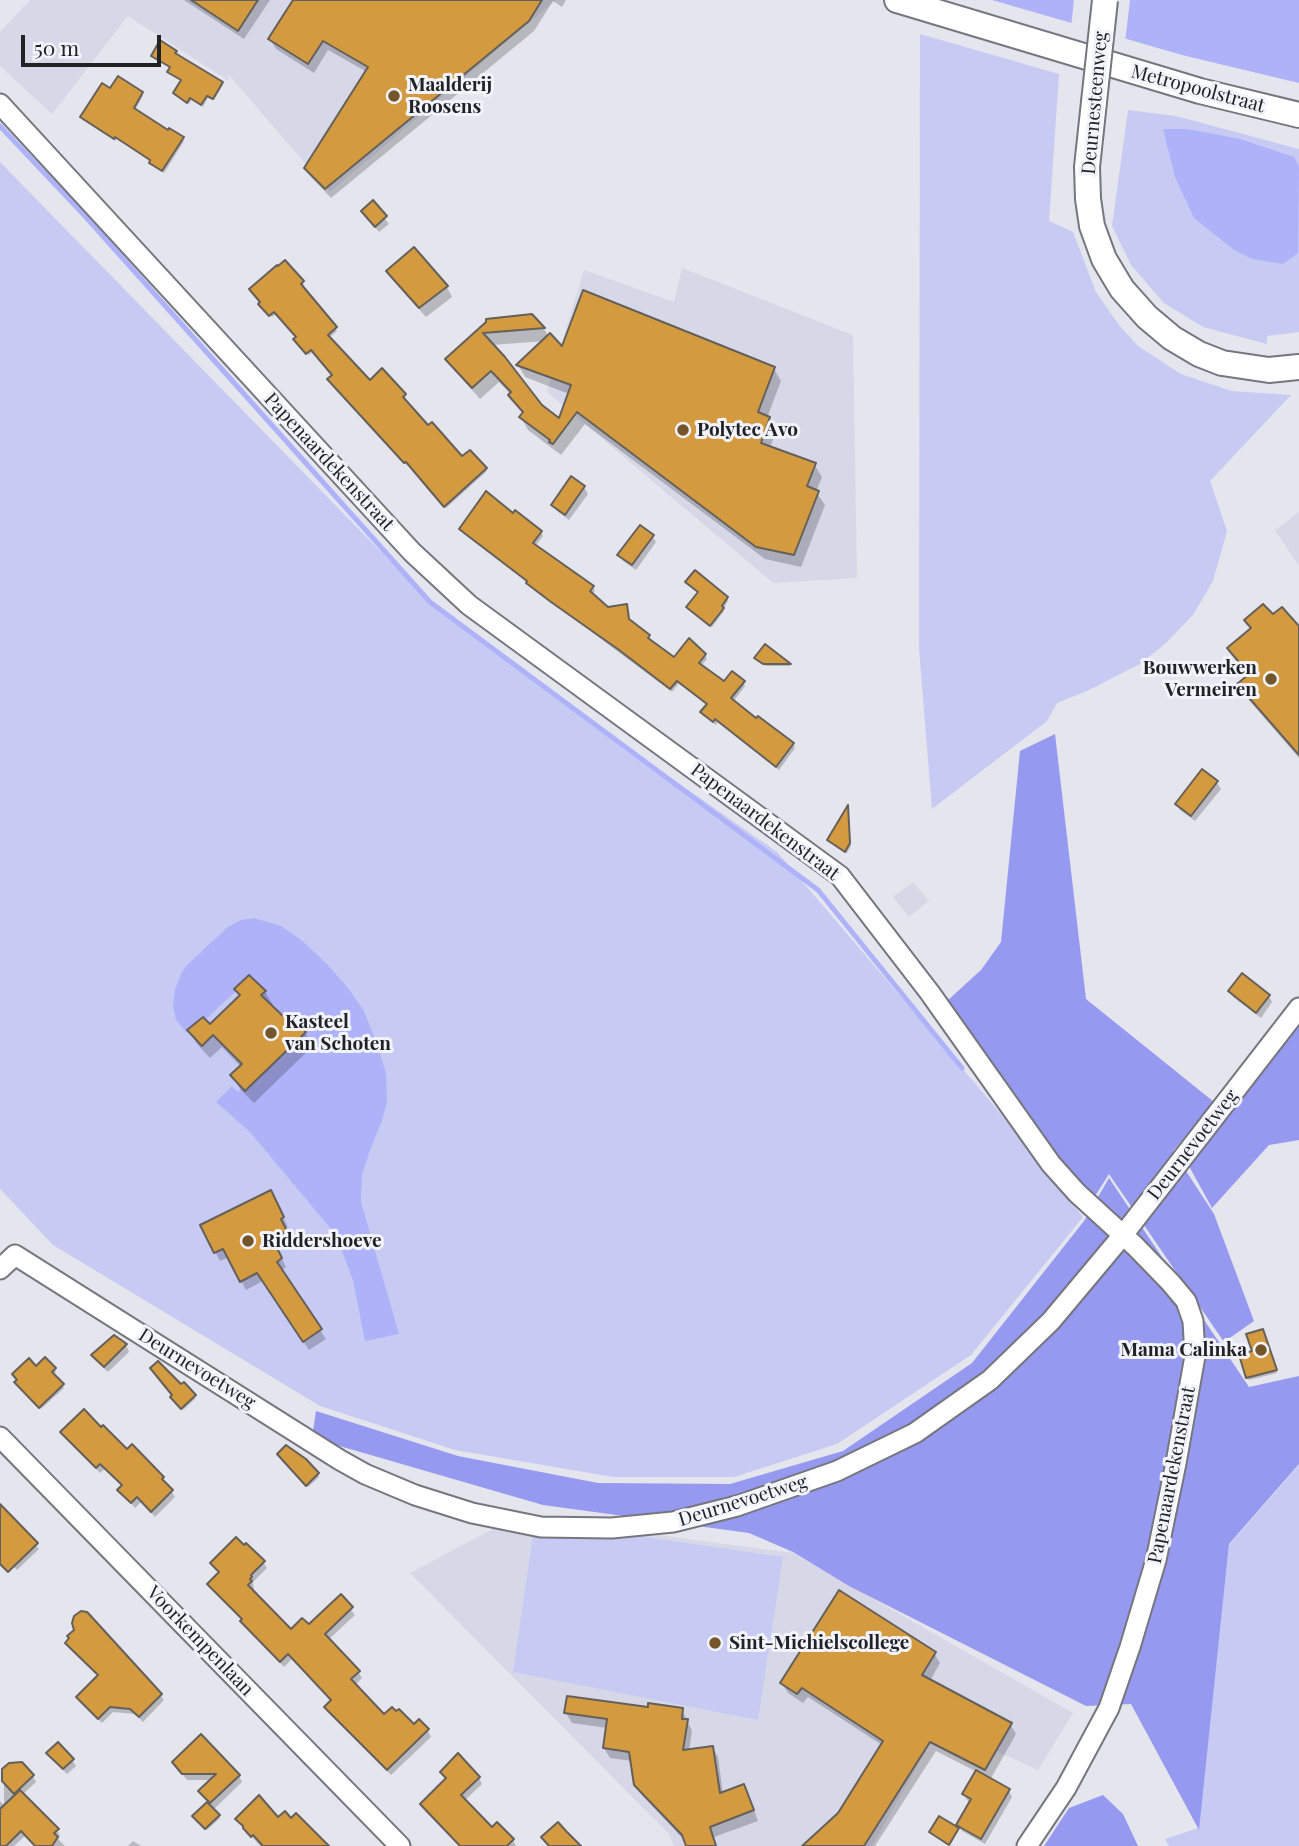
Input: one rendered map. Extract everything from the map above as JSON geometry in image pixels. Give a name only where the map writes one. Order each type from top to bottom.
[{"type":"street","name":"Metropoolstraat","points":[[897,0],[1200,91],[1299,115]]},
{"type":"street","name":"Deurnesteenweg","points":[[1105,0],[1087,167],[1088,199],[1093,226],[1104,259],[1122,289],[1147,317],[1172,338],[1199,354],[1222,363],[1269,370],[1299,367]]},
{"type":"street","name":"Papenaardekenstraat","points":[[0,104],[403,543],[469,605],[840,876],[930,993],[1051,1164],[1186,1301],[1193,1321],[1195,1356],[1156,1560],[1109,1708],[1066,1788],[1027,1846]]},
{"type":"street","name":"Deurnevoetweg","points":[[0,1269],[15,1255],[365,1474],[415,1495],[472,1513],[541,1527],[612,1528],[673,1522],[737,1506],[838,1471],[915,1433],[990,1380],[1051,1321],[1123,1235],[1299,1008]]},
{"type":"street","name":"Voorkempenlaan","points":[[0,1437],[400,1846]]},
{"type":"shaded area","points":[[30,0],[556,0],[330,192],[227,73],[229,81],[128,16],[52,114],[0,66],[0,32]]},
{"type":"shaded area","points":[[992,0],[1299,0],[1299,83],[1182,55]]},
{"type":"shaded area","points":[[920,34],[1059,74],[1049,221],[1073,232],[1096,292],[1119,325],[1138,346],[1181,374],[1232,391],[1291,395],[1210,481],[1227,531],[1213,581],[1193,615],[1166,643],[1140,664],[1057,703],[1047,721],[932,809],[919,649]]},
{"type":"shaded area","points":[[1128,110],[1176,116],[1299,149],[1299,332],[1267,336],[1267,344],[1203,327],[1164,303],[1131,265],[1112,226]]},
{"type":"shaded area","points":[[1163,129],[1187,129],[1240,139],[1294,157],[1299,166],[1298,253],[1283,264],[1252,259],[1234,250],[1194,218],[1175,177]]},
{"type":"shaded area","points":[[0,162],[430,602],[567,705],[777,852],[991,1102],[1083,1217],[971,1355],[837,1444],[734,1477],[613,1477],[455,1450],[320,1406],[53,1245],[0,1189]]},
{"type":"shaded area","points":[[682,268],[853,335],[857,578],[773,583],[547,392],[584,270],[674,302]]},
{"type":"shaded area","points":[[1299,512],[1299,566],[1275,530]]},
{"type":"shaded area","points":[[1055,734],[1086,999],[1214,1102],[1173,1151],[1214,1214],[1254,1321],[1224,1342],[1109,1174],[1092,1201],[1057,1161],[947,1001],[981,970],[1001,942],[1020,751]]},
{"type":"shaded area","points":[[913,882],[929,901],[909,917],[893,897]]},
{"type":"shaded area","points":[[254,918],[281,926],[327,964],[364,1011],[375,1039],[386,1073],[387,1102],[362,1175],[361,1202],[399,1334],[365,1341],[353,1280],[336,1235],[250,1132],[216,1102],[232,1086],[238,1092],[242,1088],[245,1091],[306,1032],[289,1015],[285,1018],[261,995],[266,991],[250,975],[234,988],[236,991],[206,1019],[202,1016],[186,1032],[176,1020],[173,1006],[175,990],[186,966],[228,927],[241,920]]},
{"type":"shaded area","points":[[1299,1009],[1299,1140],[1269,1145],[1212,1208],[1179,1148]]},
{"type":"shaded area","points":[[1109,1178],[1249,1387],[1299,1376],[1299,1464],[1229,1544],[1199,1830],[1131,1704],[1086,1706],[849,1586],[793,1552],[749,1533],[543,1505],[312,1438],[316,1411],[458,1456],[598,1483],[730,1484],[843,1451],[972,1363],[1084,1221]]},
{"type":"shaded area","points":[[1299,1465],[1299,1846],[1169,1846],[1165,1839],[1198,1828],[1229,1545]]},
{"type":"shaded area","name":"Sint-Michielscollege","points":[[517,1516],[793,1553],[1073,1713],[1038,1770],[942,1722],[872,1846],[674,1846],[669,1834],[410,1573]]},
{"type":"shaded area","points":[[535,1521],[783,1557],[758,1720],[513,1672]]},
{"type":"shaded area","points":[[1103,1795],[1123,1814],[1138,1846],[1044,1846],[1069,1808]]},
{"type":"pier","points":[[1074,0],[1130,0],[1125,42],[1071,27]]},
{"type":"building","points":[[191,0],[258,0],[238,31]]},
{"type":"building","name":"Maalderij Roosens","points":[[293,0],[542,0],[529,21],[325,189],[304,168],[368,67],[323,41],[308,64],[268,39]]},
{"type":"building","points":[[160,40],[177,51],[175,53],[223,82],[213,99],[207,96],[201,105],[190,98],[187,103],[173,93],[181,80],[167,72],[170,67],[151,56]]},
{"type":"building","points":[[118,76],[143,92],[134,108],[184,137],[162,171],[149,163],[150,160],[80,117],[102,83],[110,88]]},
{"type":"building","points":[[373,200],[387,216],[375,227],[361,211]]},
{"type":"building","points":[[414,247],[448,286],[419,308],[386,271]]},
{"type":"building","points":[[285,260],[304,281],[301,284],[337,327],[328,335],[370,380],[382,368],[406,394],[403,397],[428,425],[432,422],[462,456],[470,450],[487,468],[444,507],[406,462],[404,463],[327,379],[332,375],[311,350],[306,354],[293,339],[296,337],[274,312],[269,316],[258,304],[260,302],[249,289]]},
{"type":"building","name":"Polytec Avo","points":[[583,290],[775,367],[758,412],[770,417],[761,443],[816,463],[807,486],[819,491],[794,555],[756,547],[577,412],[553,444],[549,442],[550,440],[519,417],[523,412],[508,395],[511,392],[491,371],[472,388],[445,359],[486,322],[486,319],[532,314],[545,328],[483,333],[542,405],[559,418],[571,385],[516,365],[550,333],[562,346]]},
{"type":"building","points":[[571,476],[585,486],[565,515],[551,505]]},
{"type":"building","points":[[486,491],[513,513],[515,510],[542,531],[533,543],[594,586],[590,591],[608,607],[627,604],[629,619],[650,635],[648,638],[674,657],[689,638],[706,654],[699,663],[724,681],[732,671],[745,681],[731,698],[794,743],[776,767],[715,719],[713,722],[700,712],[707,704],[677,681],[670,689],[551,602],[459,529]]},
{"type":"building","points":[[640,525],[654,535],[632,565],[617,555]]},
{"type":"building","points":[[695,570],[728,597],[722,606],[724,608],[710,626],[686,607],[698,592],[685,582]]},
{"type":"building","name":"Bouwwerken Vermeiren","points":[[1263,604],[1273,614],[1282,607],[1299,626],[1299,755],[1237,684],[1249,674],[1227,648],[1251,628],[1244,620]]},
{"type":"building","points":[[765,644],[791,664],[763,664],[754,658]]},
{"type":"building","points":[[1202,769],[1218,781],[1191,816],[1175,804]]},
{"type":"building","points":[[848,805],[850,843],[845,852],[827,840]]},
{"type":"building","points":[[1242,973],[1270,995],[1256,1013],[1228,991]]},
{"type":"building","name":"Kasteel van Schoten","points":[[249,975],[266,991],[261,995],[285,1018],[289,1015],[306,1032],[245,1091],[230,1075],[242,1064],[213,1035],[202,1046],[187,1030],[203,1017],[210,1024],[240,995],[234,989]]},
{"type":"building","points":[[271,1190],[284,1217],[281,1219],[287,1231],[272,1238],[282,1258],[277,1262],[322,1329],[303,1342],[257,1273],[240,1282],[223,1249],[214,1253],[200,1225]]},
{"type":"building","points":[[1263,1329],[1277,1370],[1246,1378],[1239,1355],[1252,1351],[1246,1334]]},
{"type":"building","points":[[114,1335],[127,1344],[104,1367],[91,1355]]},
{"type":"building","points":[[45,1357],[56,1368],[52,1372],[64,1384],[39,1408],[14,1382],[17,1380],[12,1374],[29,1358],[36,1366]]},
{"type":"building","points":[[158,1361],[196,1395],[181,1409],[150,1368]]},
{"type":"building","points":[[84,1409],[127,1449],[132,1444],[173,1490],[151,1512],[137,1497],[131,1503],[117,1490],[122,1485],[100,1464],[96,1468],[60,1432]]},
{"type":"building","points":[[286,1445],[306,1459],[319,1473],[306,1486],[277,1454]]},
{"type":"building","points":[[0,1504],[38,1543],[8,1572],[0,1564]]},
{"type":"building","points":[[236,1537],[265,1561],[251,1575],[252,1581],[248,1585],[291,1629],[302,1618],[309,1624],[341,1594],[353,1607],[325,1634],[360,1671],[351,1679],[384,1714],[392,1707],[396,1711],[399,1709],[414,1724],[419,1719],[429,1729],[387,1770],[324,1707],[331,1700],[288,1654],[280,1662],[207,1584],[219,1572],[210,1563]]},
{"type":"building","points":[[839,1590],[936,1652],[922,1675],[1012,1723],[985,1770],[930,1742],[864,1846],[802,1846],[838,1813],[883,1741],[802,1688],[797,1694],[780,1683]]},
{"type":"building","points":[[81,1611],[89,1614],[162,1694],[139,1717],[130,1709],[110,1707],[98,1719],[76,1697],[98,1675],[65,1643],[69,1638],[67,1636],[74,1630],[74,1616]]},
{"type":"building","points":[[567,1696],[648,1707],[648,1703],[683,1708],[682,1719],[688,1719],[683,1750],[713,1746],[720,1793],[744,1784],[754,1810],[710,1827],[716,1846],[686,1846],[682,1835],[634,1785],[629,1752],[603,1748],[607,1719],[564,1713]]},
{"type":"building","points":[[201,1734],[240,1775],[210,1803],[198,1791],[216,1774],[182,1774],[172,1762]]},
{"type":"building","points":[[58,1742],[74,1759],[63,1769],[46,1753]]},
{"type":"building","points":[[458,1753],[480,1777],[461,1795],[492,1827],[497,1822],[514,1839],[507,1846],[460,1846],[420,1804],[446,1778],[440,1772]]},
{"type":"building","points":[[22,1762],[34,1775],[14,1794],[2,1781],[2,1769],[9,1763]]},
{"type":"building","points":[[976,1770],[1010,1789],[981,1839],[956,1825],[971,1799],[962,1794]]},
{"type":"building","points":[[20,1790],[59,1829],[54,1833],[58,1837],[52,1846],[35,1846],[21,1831],[6,1846],[0,1846],[0,1809]]},
{"type":"building","points":[[259,1795],[278,1817],[285,1811],[291,1818],[296,1813],[329,1846],[263,1846],[235,1819]]},
{"type":"building","points":[[207,1802],[220,1815],[205,1829],[192,1816]]},
{"type":"building","points":[[939,1816],[959,1828],[949,1845],[929,1832]]},
{"type":"building","points":[[558,1822],[581,1846],[549,1846],[541,1837]]},
{"type":"waterway","points":[[0,126],[84,215],[430,602],[818,890],[962,1068]]},
{"type":"place","name":"Maalderij Roosens","points":[[394,96]]},
{"type":"place","name":"Polytec Avo","points":[[683,430]]},
{"type":"place","name":"Bouwwerken Vermeiren","points":[[1271,679]]},
{"type":"place","name":"Kasteel van Schoten","points":[[271,1033]]},
{"type":"place","name":"Riddershoeve","points":[[248,1241]]},
{"type":"place","name":"Mama Calinka","points":[[1261,1350]]},
{"type":"place","name":"Sint-Michielscollege","points":[[715,1643]]}]
